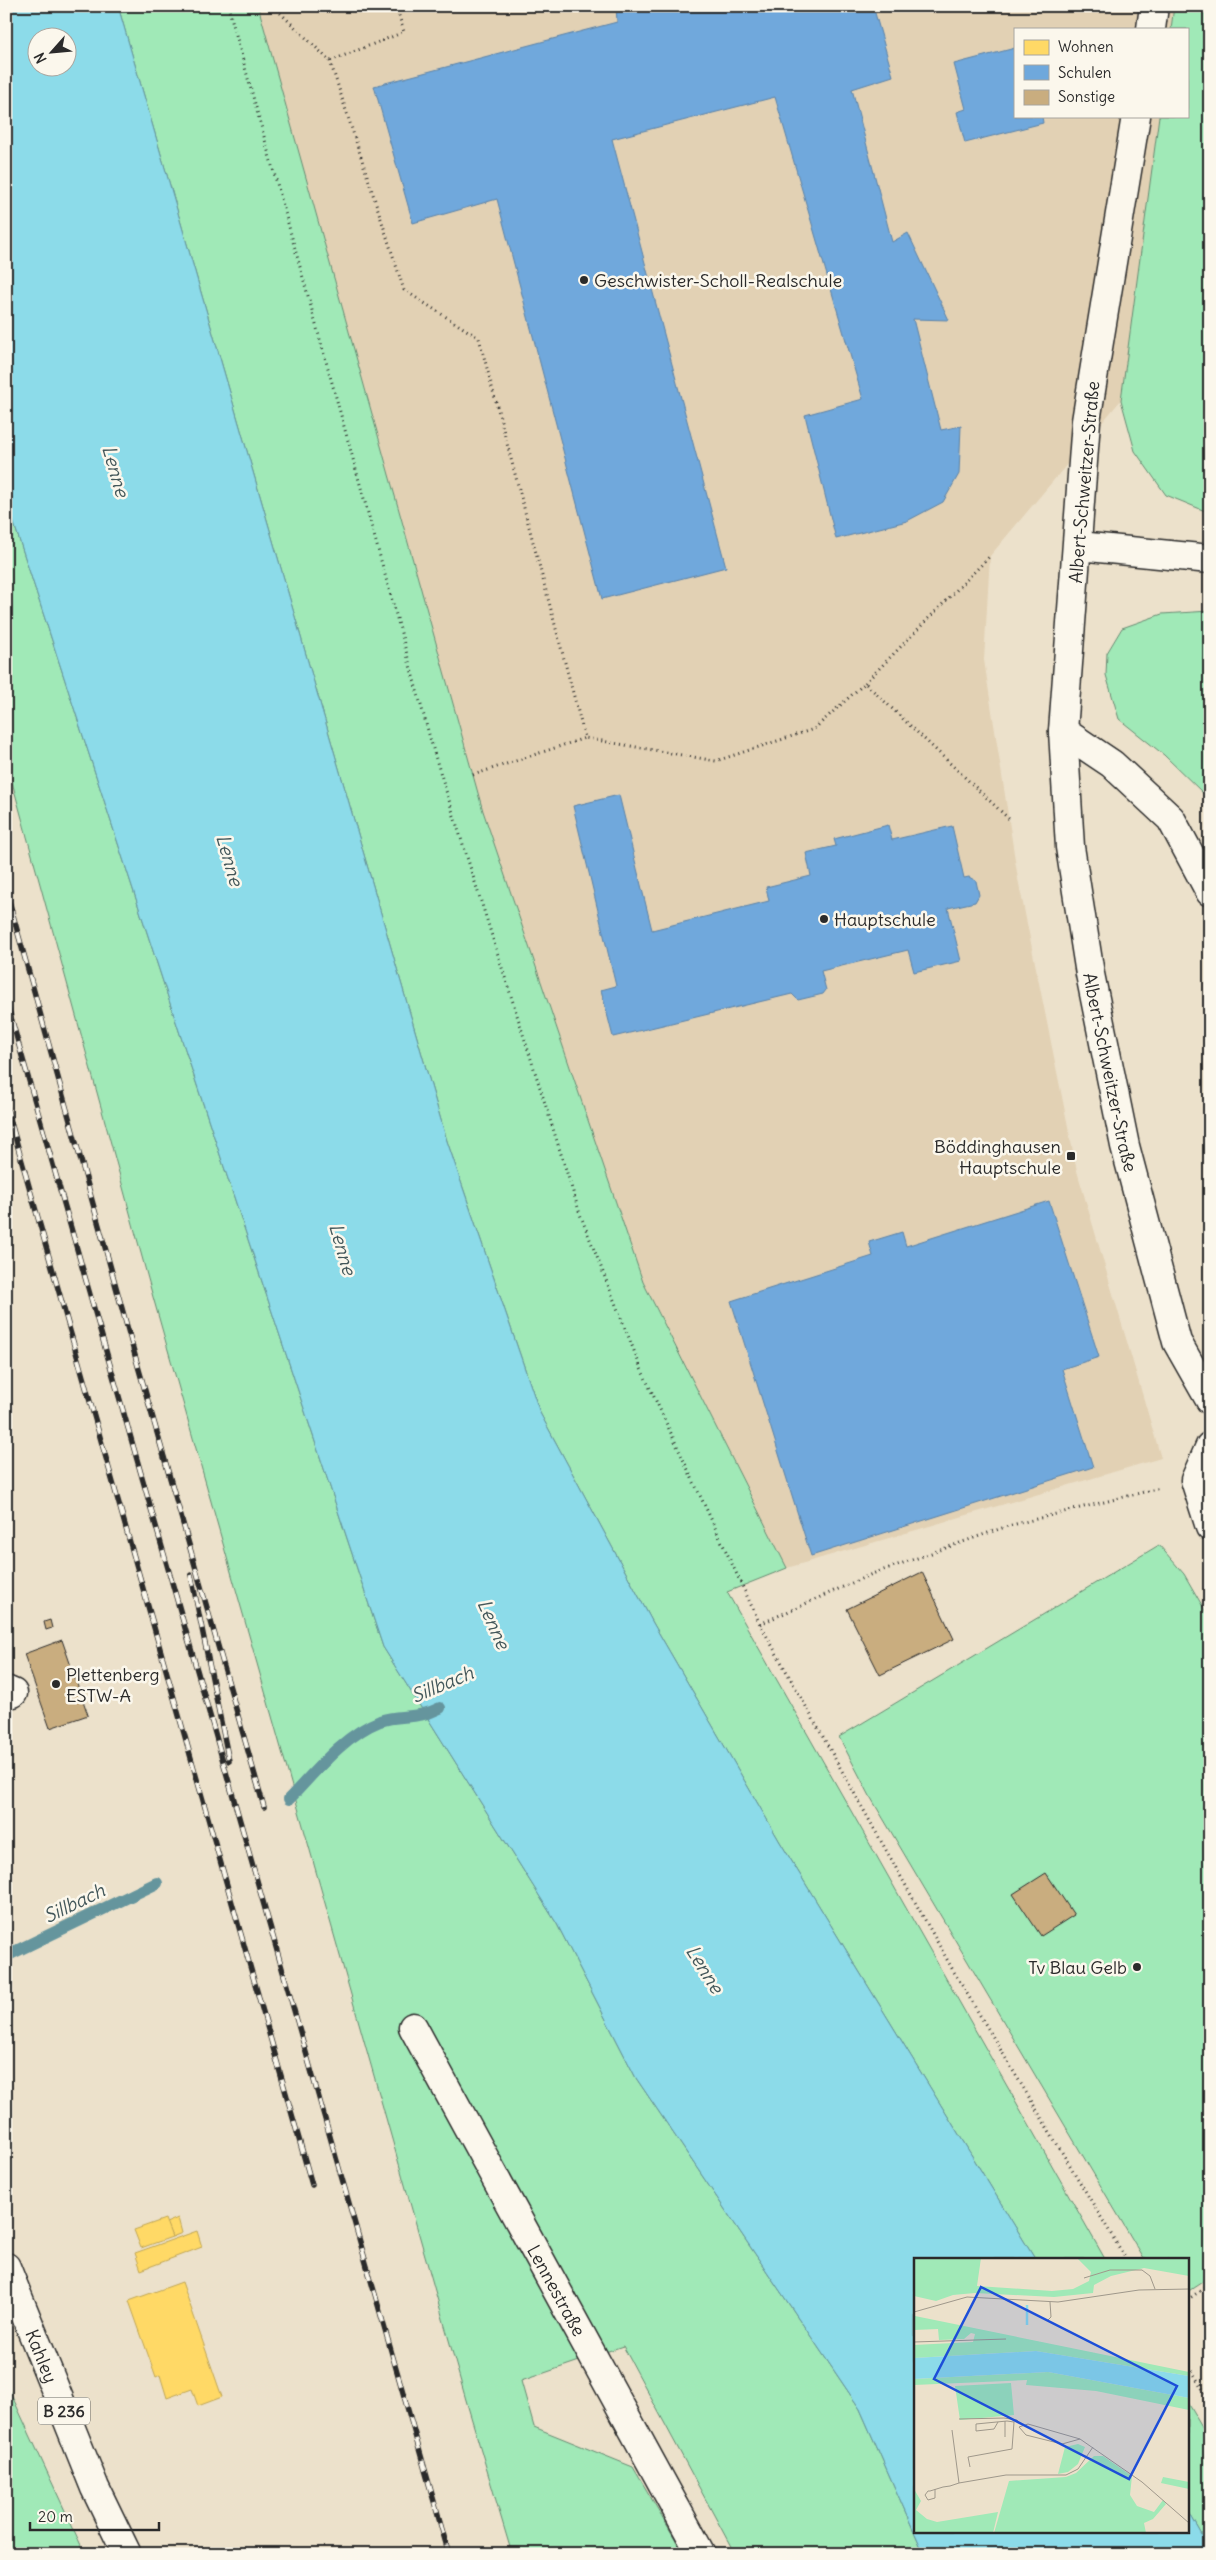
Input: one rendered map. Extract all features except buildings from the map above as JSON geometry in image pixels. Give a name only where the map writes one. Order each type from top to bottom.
[{"type":"street","points":[[1151,28],[1154,6]]},
{"type":"street","name":"Albert-Schweitzer-Straße","points":[[1136,118],[1086,420],[1063,731],[1070,847],[1090,974],[1125,1146],[1177,1342],[1210,1400]]},
{"type":"street","points":[[1078,546],[1210,559]]},
{"type":"street","points":[[1063,731],[1112,764],[1171,819],[1210,892]]},
{"type":"street","points":[[1210,1446],[1195,1480],[1210,1527]]},
{"type":"street","name":"Lennestraße","points":[[413,2027],[701,2554]]},
{"type":"street","name":"Kahley","points":[[6,2267],[95,2488],[127,2554]]},
{"type":"path","points":[[228,6],[435,756],[580,1214],[642,1371],[760,1624],[954,1972],[1125,2258]]},
{"type":"path","points":[[273,6],[330,61],[404,290],[479,338],[585,738]]},
{"type":"path","points":[[330,61],[404,32],[396,6]]},
{"type":"path","points":[[473,775],[585,738],[716,760],[814,729],[865,683],[990,556]]},
{"type":"path","points":[[865,683],[1009,819]]},
{"type":"path","points":[[760,1624],[872,1574],[1008,1526],[1195,1480]]},
{"type":"path","points":[[1188,2299],[1210,2284]]},
{"type":"path","points":[[1188,2364],[1210,2402]]},
{"type":"shaded area","points":[[258,6],[1174,6],[1171,28],[1014,28],[1014,118],[1159,118],[1121,400],[990,556],[984,660],[1018,879],[1077,1171],[1161,1458],[787,1568],[643,1282],[483,811]]},
{"type":"green space","points":[[118,6],[258,6],[483,811],[643,1282],[787,1568],[727,1592],[1104,2258],[1034,2258],[780,1842],[653,1623],[540,1413],[447,1141]]},
{"type":"green space","points":[[1174,6],[1210,6],[1210,513],[1166,495],[1135,451],[1121,400],[1159,118],[1188,118],[1188,28],[1171,28]]},
{"type":"green space","points":[[6,499],[181,1037],[383,1647],[557,1924],[636,2078],[860,2409],[924,2554],[735,2554],[623,2346],[521,2381],[534,2427],[633,2467],[684,2554],[512,2554],[466,2400],[153,1297],[6,760]]},
{"type":"green space","points":[[1210,611],[1210,804],[1207,797],[1164,755],[1119,719],[1106,675],[1107,653],[1122,628],[1162,614]]},
{"type":"green space","points":[[1159,1545],[1184,1574],[1210,1619],[1210,2277],[1188,2291],[1188,2258],[1143,2258],[871,1798],[839,1737]]},
{"type":"green space","points":[[6,2383],[85,2554],[6,2554]]},
{"type":"green space","points":[[1188,2403],[1210,2440],[1210,2549],[1188,2511]]},
{"type":"water","name":"Lenne","points":[[6,6],[118,6],[447,1141],[540,1413],[653,1623],[780,1842],[1034,2258],[914,2258],[914,2531],[860,2409],[636,2078],[557,1924],[383,1647],[181,1037],[6,499]]},
{"type":"water","points":[[1188,2511],[1210,2549],[1210,2554],[924,2554],[914,2532],[1188,2532]]},
{"type":"waterway","name":"Sillbach","points":[[289,1799],[331,1755],[354,1735],[367,1727],[387,1719],[416,1716],[440,1708]]},
{"type":"waterway","name":"Sillbach","points":[[6,1956],[157,1883]]},
{"type":"railway","points":[[6,890],[136,1359],[264,1807]]},
{"type":"railway","points":[[6,1000],[449,2554]]},
{"type":"railway","points":[[6,1105],[312,2185]]},
{"type":"railway","points":[[191,1575],[229,1761]]},
{"type":"place","name":"Geschwister-Scholl-Realschule","points":[[584,280]]},
{"type":"place","name":"Hauptschule","points":[[824,919]]},
{"type":"place","name":"Böddinghausen Hauptschule","points":[[1071,1156]]},
{"type":"place","name":"Plettenberg ESTW-A","points":[[56,1684]]},
{"type":"place","name":"Tv Blau Gelb","points":[[1137,1967]]}]
